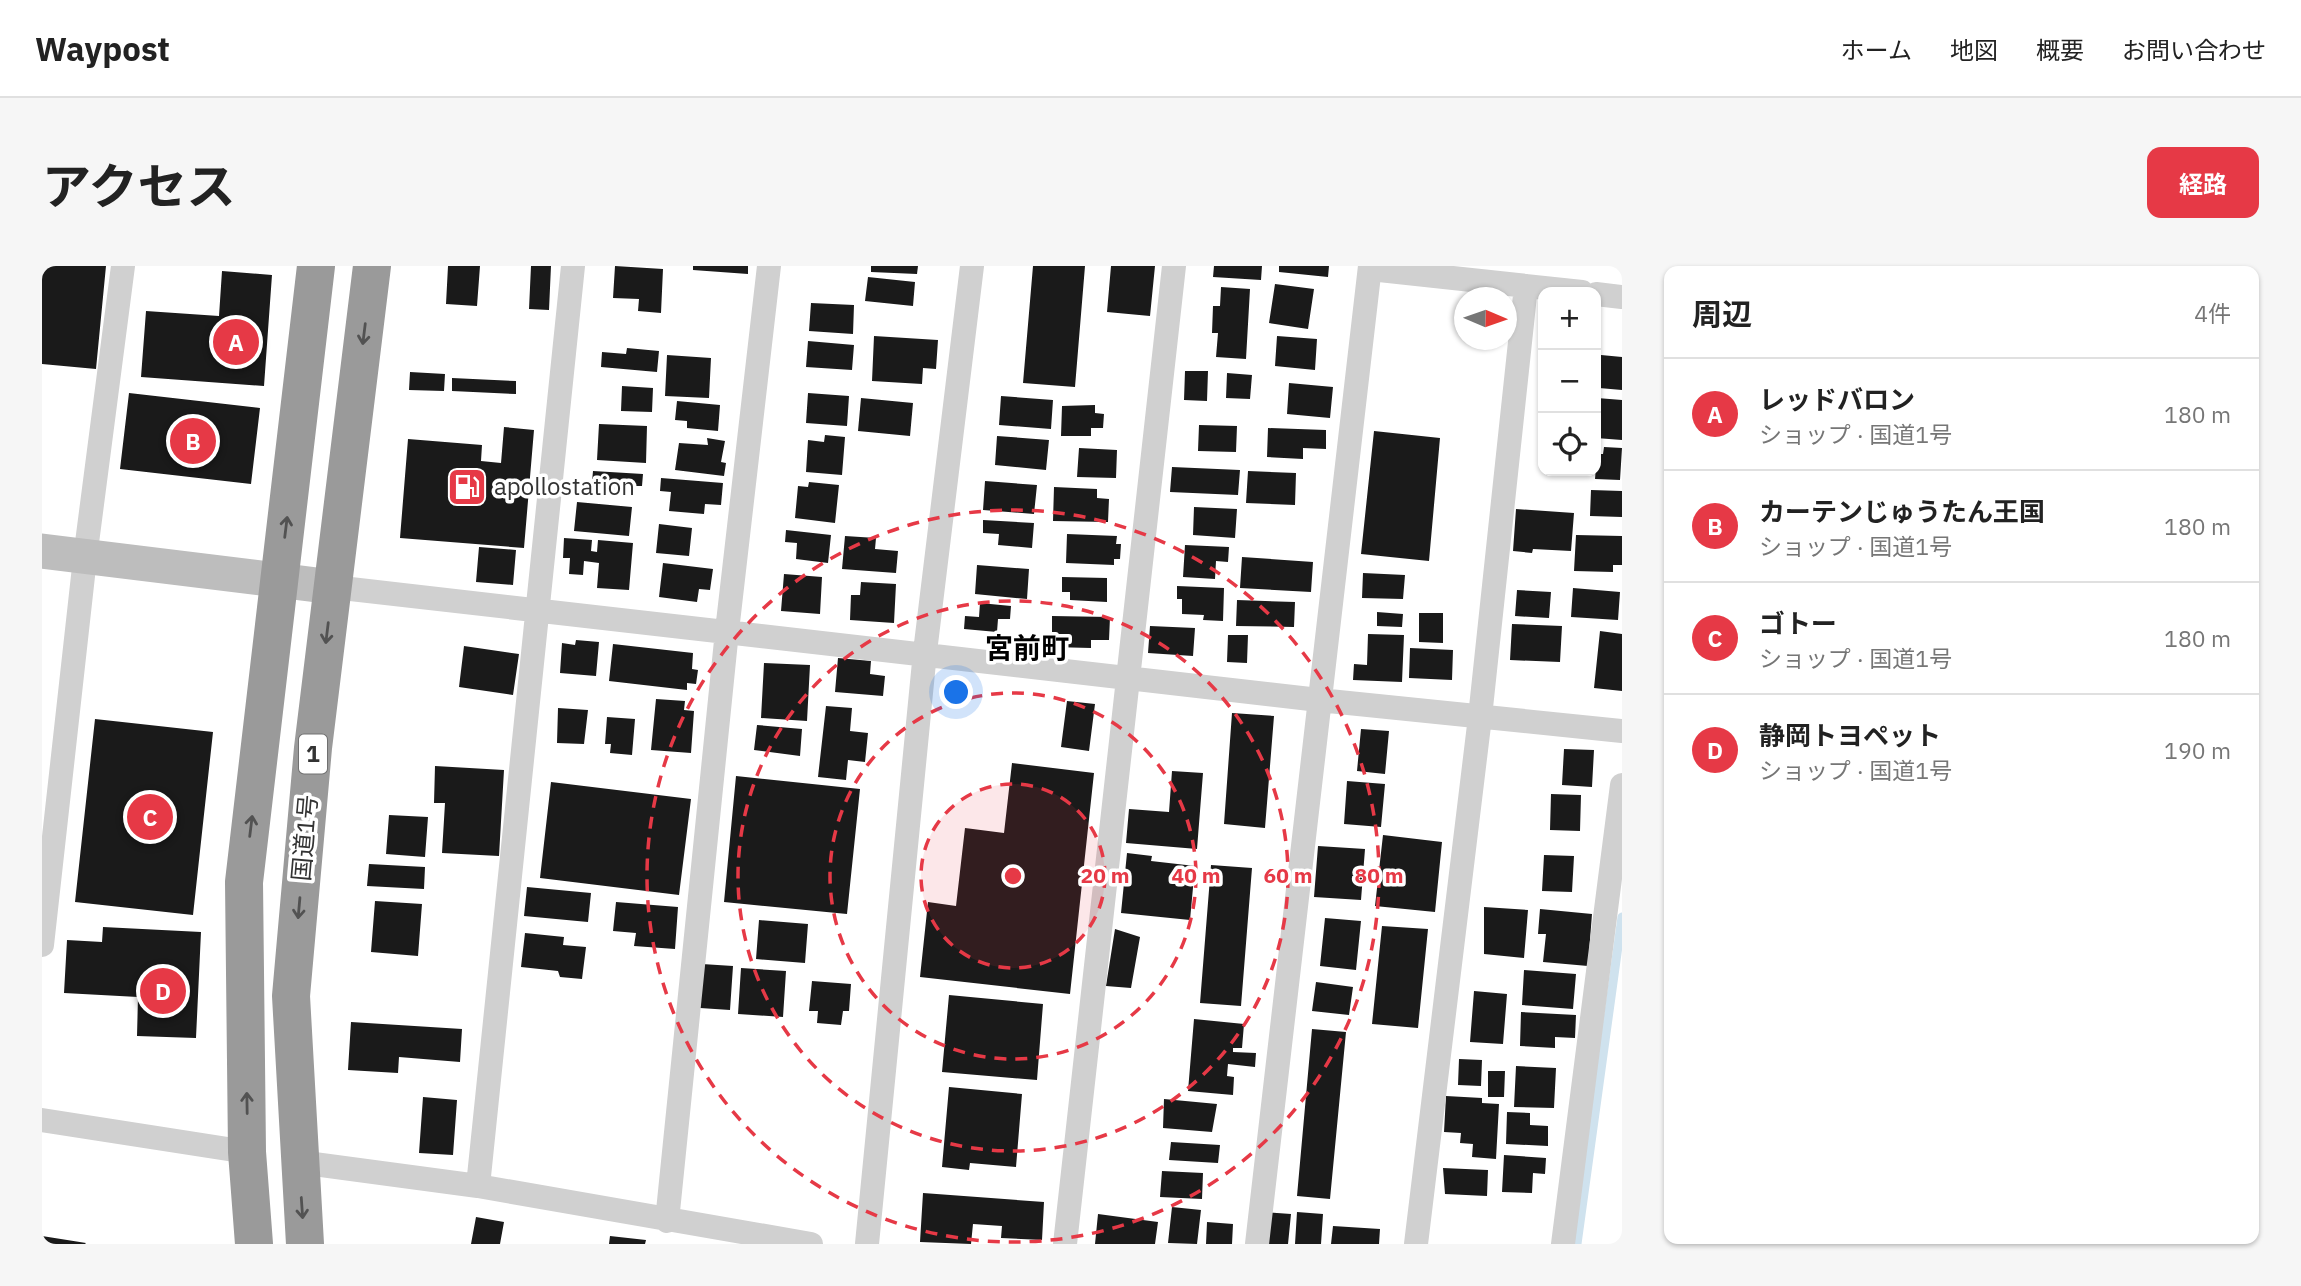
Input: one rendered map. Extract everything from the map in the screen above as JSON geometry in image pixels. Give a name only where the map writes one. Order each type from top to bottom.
[{"type":"highway","points":[[254,1244],[247,1153],[244,881],[316,266]]},
{"type":"highway","name":"国道1号","points":[[305,1244],[291,996],[313,748],[372,266]]},
{"type":"street","points":[[42,945],[47,838],[123,266]]},
{"type":"street","points":[[478,1186],[535,611],[573,266]]},
{"type":"street","points":[[667,1221],[727,631],[769,266]]},
{"type":"street","points":[[867,1244],[925,652],[972,266]]},
{"type":"street","points":[[1065,1244],[1174,266]]},
{"type":"street","points":[[1257,1244],[1370,267],[1538,287]]},
{"type":"street","points":[[1416,1244],[1480,717],[1526,286]]},
{"type":"street","points":[[1601,295],[1622,297]]},
{"type":"street","points":[[42,551],[279,582],[925,652],[1319,700],[1622,731]]},
{"type":"street","points":[[1563,1244],[1622,785]]},
{"type":"street","points":[[42,1120],[247,1153]]},
{"type":"street","points":[[299,1162],[478,1186],[811,1244]]},
{"type":"building","points":[[42,266],[106,266],[96,369],[42,364]]},
{"type":"building","points":[[448,266],[480,266],[477,306],[446,304]]},
{"type":"building","points":[[531,266],[551,266],[549,310],[529,309]]},
{"type":"building","points":[[615,266],[663,269],[661,313],[638,311],[639,299],[613,298]]},
{"type":"building","points":[[693,266],[748,266],[748,274],[693,270]]},
{"type":"building","points":[[871,266],[918,266],[917,274],[871,272]]},
{"type":"building","points":[[1033,266],[1085,266],[1075,387],[1023,383]]},
{"type":"building","points":[[1111,266],[1155,266],[1150,316],[1107,312]]},
{"type":"building","points":[[1214,266],[1262,266],[1261,280],[1213,277]]},
{"type":"building","points":[[1279,266],[1329,266],[1328,277],[1279,272]]},
{"type":"building","points":[[222,271],[272,275],[264,386],[141,377],[146,311],[219,316]]},
{"type":"building","points":[[868,277],[915,282],[913,306],[865,301]]},
{"type":"building","points":[[1275,284],[1314,289],[1308,329],[1269,323]]},
{"type":"building","points":[[1221,287],[1250,289],[1246,359],[1216,357],[1218,333],[1212,333],[1213,306],[1220,306]]},
{"type":"building","points":[[811,303],[854,305],[853,334],[809,331]]},
{"type":"building","points":[[874,336],[938,340],[936,369],[923,368],[922,384],[872,381]]},
{"type":"building","points":[[1277,336],[1317,339],[1315,370],[1275,366]]},
{"type":"building","points":[[808,341],[854,345],[852,370],[806,367]]},
{"type":"building","points":[[627,348],[659,351],[657,372],[601,367],[602,352],[626,354]]},
{"type":"building","points":[[667,355],[711,358],[709,398],[665,396]]},
{"type":"building","points":[[1601,355],[1622,357],[1622,390],[1601,388]]},
{"type":"building","points":[[1185,371],[1208,371],[1207,401],[1184,400]]},
{"type":"building","points":[[410,372],[445,374],[444,391],[409,390]]},
{"type":"building","points":[[1227,373],[1252,375],[1250,399],[1226,398]]},
{"type":"building","points":[[452,378],[516,381],[516,394],[452,391]]},
{"type":"building","points":[[1289,383],[1333,387],[1330,418],[1287,414]]},
{"type":"building","points":[[622,386],[653,388],[652,412],[621,411]]},
{"type":"building","points":[[129,393],[260,408],[251,484],[120,469]]},
{"type":"building","points":[[808,393],[849,396],[847,426],[806,423]]},
{"type":"building","points":[[1001,396],[1053,400],[1051,429],[999,425]]},
{"type":"building","points":[[861,398],[913,403],[910,436],[858,431]]},
{"type":"building","points":[[1601,398],[1622,400],[1622,440],[1601,438]]},
{"type":"building","points":[[677,401],[720,405],[718,431],[687,428],[687,421],[675,420]]},
{"type":"building","points":[[1095,405],[1095,413],[1104,414],[1103,428],[1091,428],[1091,436],[1061,436],[1062,406]]},
{"type":"building","points":[[599,424],[647,426],[646,463],[597,460]]},
{"type":"building","points":[[1199,425],[1237,426],[1236,452],[1198,451]]},
{"type":"building","points":[[504,427],[534,430],[524,548],[400,538],[408,439],[482,445],[481,461],[501,463]]},
{"type":"building","points":[[1268,428],[1326,430],[1326,449],[1303,448],[1303,459],[1267,457]]},
{"type":"building","points":[[1374,431],[1440,438],[1429,561],[1361,554]]},
{"type":"building","points":[[825,435],[845,437],[842,475],[806,472],[808,440],[824,442]]},
{"type":"building","points":[[997,436],[1049,440],[1046,470],[995,465]]},
{"type":"building","points":[[707,438],[725,441],[721,462],[726,463],[724,476],[675,470],[679,443],[708,445]]},
{"type":"building","points":[[1604,447],[1622,448],[1620,480],[1595,479],[1595,476],[1601,476]]},
{"type":"building","points":[[1079,448],[1117,450],[1116,478],[1077,477]]},
{"type":"building","points":[[1172,467],[1240,470],[1238,495],[1170,492]]},
{"type":"building","points":[[593,471],[643,474],[642,486],[631,486],[630,496],[591,493]]},
{"type":"building","points":[[1248,471],[1296,473],[1295,505],[1246,503]]},
{"type":"building","points":[[661,478],[723,483],[721,505],[705,504],[704,514],[669,511],[671,492],[660,491]]},
{"type":"building","points":[[985,481],[1037,485],[1034,514],[983,510]]},
{"type":"building","points":[[809,482],[839,485],[835,523],[795,518],[798,486],[808,487]]},
{"type":"building","points":[[1054,487],[1097,489],[1097,498],[1109,499],[1108,522],[1053,521]]},
{"type":"building","points":[[1591,490],[1622,491],[1622,517],[1590,516]]},
{"type":"building","points":[[577,502],[632,507],[629,536],[574,531]]},
{"type":"building","points":[[1194,507],[1237,509],[1235,538],[1193,535]]},
{"type":"building","points":[[1516,509],[1574,513],[1571,551],[1513,551]]},
{"type":"building","points":[[983,520],[1034,523],[1032,548],[998,545],[999,534],[983,533]]},
{"type":"building","points":[[659,524],[692,528],[689,556],[656,553]]},
{"type":"building","points":[[786,530],[831,535],[828,563],[796,559],[797,543],[785,542]]},
{"type":"building","points":[[1067,534],[1117,536],[1116,544],[1121,544],[1120,559],[1114,559],[1114,565],[1066,563]]},
{"type":"building","points":[[1576,535],[1622,536],[1622,565],[1613,565],[1613,572],[1574,571]]},
{"type":"building","points":[[845,536],[876,538],[875,549],[898,551],[896,573],[842,569]]},
{"type":"building","points":[[564,538],[592,540],[591,551],[597,552],[598,540],[633,543],[629,590],[597,588],[599,563],[584,561],[583,575],[569,574],[570,558],[563,558]]},
{"type":"building","points":[[1185,545],[1229,547],[1228,562],[1216,561],[1215,579],[1183,577]]},
{"type":"building","points":[[479,547],[516,550],[513,585],[476,582]]},
{"type":"building","points":[[1242,557],[1313,562],[1311,592],[1240,588]]},
{"type":"building","points":[[663,563],[713,569],[710,590],[699,589],[697,602],[659,597]]},
{"type":"building","points":[[977,565],[1029,569],[1027,599],[975,594]]},
{"type":"building","points":[[1363,573],[1405,575],[1403,599],[1362,598]]},
{"type":"building","points":[[784,574],[822,577],[820,614],[781,611]]},
{"type":"building","points":[[1062,577],[1107,578],[1107,602],[1070,600],[1070,592],[1062,592]]},
{"type":"building","points":[[861,582],[896,584],[894,623],[850,620],[851,595],[860,595]]},
{"type":"building","points":[[1177,586],[1224,588],[1223,621],[1203,620],[1204,615],[1182,614],[1182,599],[1177,599]]},
{"type":"building","points":[[1573,588],[1620,592],[1618,620],[1571,617]]},
{"type":"building","points":[[1517,590],[1551,592],[1549,618],[1515,616]]},
{"type":"building","points":[[1237,600],[1295,602],[1294,627],[1236,626]]},
{"type":"building","points":[[980,603],[1011,606],[1010,619],[998,619],[997,632],[964,629],[965,616],[979,617]]},
{"type":"building","points":[[1377,612],[1403,614],[1402,627],[1377,626]]},
{"type":"building","points":[[1419,613],[1443,613],[1443,643],[1419,642]]},
{"type":"building","points":[[1052,616],[1110,617],[1109,640],[1091,640],[1091,648],[1052,647]]},
{"type":"building","points":[[1512,624],[1562,626],[1560,662],[1510,660]]},
{"type":"building","points":[[1150,626],[1195,628],[1193,656],[1148,653]]},
{"type":"building","points":[[1600,631],[1622,634],[1622,691],[1594,688]]},
{"type":"building","points":[[1368,634],[1404,635],[1402,682],[1353,680],[1354,664],[1367,665]]},
{"type":"building","points":[[1228,635],[1248,635],[1247,663],[1227,662]]},
{"type":"building","points":[[576,640],[599,642],[596,676],[560,673],[562,643],[575,645]]},
{"type":"building","points":[[613,644],[693,653],[692,669],[698,670],[696,684],[687,683],[687,690],[609,681]]},
{"type":"building","points":[[464,646],[519,654],[513,695],[459,687]]},
{"type":"building","points":[[1410,648],[1453,650],[1452,680],[1409,678]]},
{"type":"building","points":[[838,658],[871,661],[870,674],[885,676],[883,696],[835,692]]},
{"type":"building","points":[[764,663],[810,665],[807,721],[761,718]]},
{"type":"building","points":[[656,699],[685,701],[684,710],[694,711],[691,753],[651,750]]},
{"type":"building","points":[[1067,701],[1095,704],[1089,751],[1061,747]]},
{"type":"building","points":[[826,706],[852,708],[850,731],[868,733],[865,762],[848,760],[846,780],[818,777]]},
{"type":"building","points":[[558,708],[588,710],[584,744],[557,743]]},
{"type":"building","points":[[1232,713],[1274,716],[1265,828],[1224,824]]},
{"type":"building","points":[[607,717],[635,719],[632,755],[610,753],[611,744],[605,744]]},
{"type":"building","points":[[95,719],[213,732],[193,915],[75,902]]},
{"type":"building","points":[[757,725],[802,729],[800,756],[754,750]]},
{"type":"building","points":[[1361,729],[1389,731],[1385,774],[1357,771]]},
{"type":"building","points":[[1564,749],[1594,750],[1592,787],[1562,785]]},
{"type":"building","points":[[1012,763],[1094,773],[1070,994],[920,977],[928,902],[956,906],[965,828],[1004,833]]},
{"type":"building","points":[[435,766],[504,770],[499,856],[442,853],[445,803],[434,803]]},
{"type":"building","points":[[1172,771],[1203,773],[1197,849],[1126,843],[1129,809],[1169,812]]},
{"type":"building","points":[[736,776],[860,789],[847,914],[724,902]]},
{"type":"building","points":[[1347,781],[1385,784],[1381,827],[1344,824]]},
{"type":"building","points":[[551,782],[691,799],[679,895],[540,878]]},
{"type":"building","points":[[1551,794],[1581,795],[1580,831],[1550,830]]},
{"type":"building","points":[[389,815],[428,817],[425,857],[386,854]]},
{"type":"building","points":[[1383,835],[1442,842],[1435,912],[1375,906]]},
{"type":"building","points":[[1318,846],[1365,849],[1361,900],[1314,897]]},
{"type":"building","points":[[1127,853],[1152,856],[1151,861],[1195,866],[1190,920],[1121,913]]},
{"type":"building","points":[[1544,855],[1574,856],[1572,892],[1542,891]]},
{"type":"building","points":[[369,864],[425,867],[424,889],[367,886]]},
{"type":"building","points":[[1211,865],[1252,868],[1241,1006],[1200,1003]]},
{"type":"building","points":[[527,887],[591,893],[588,922],[524,916]]},
{"type":"building","points":[[375,901],[422,904],[418,956],[371,952]]},
{"type":"building","points":[[616,902],[678,907],[675,949],[634,946],[636,933],[613,931]]},
{"type":"building","points":[[1484,907],[1528,910],[1524,958],[1484,954]]},
{"type":"building","points":[[1540,909],[1592,914],[1588,966],[1543,962],[1546,934],[1538,934]]},
{"type":"building","points":[[1325,918],[1361,921],[1356,970],[1320,966]]},
{"type":"building","points":[[759,920],[808,924],[805,963],[756,959]]},
{"type":"building","points":[[1382,926],[1428,929],[1418,1028],[1372,1024]]},
{"type":"building","points":[[103,927],[201,932],[196,1038],[137,1036],[138,997],[64,993],[67,940],[102,942]]},
{"type":"building","points":[[1115,929],[1140,937],[1131,988],[1106,986]]},
{"type":"building","points":[[525,933],[564,937],[563,945],[586,947],[582,979],[560,977],[558,971],[521,967]]},
{"type":"building","points":[[702,964],[733,966],[730,1010],[700,1008]]},
{"type":"building","points":[[741,968],[786,971],[783,1017],[738,1014]]},
{"type":"building","points":[[1524,970],[1576,974],[1573,1009],[1522,1005]]},
{"type":"building","points":[[812,981],[851,984],[849,1011],[843,1011],[841,1025],[817,1023],[818,1011],[809,1011]]},
{"type":"building","points":[[1316,982],[1353,987],[1349,1015],[1312,1011]]},
{"type":"building","points":[[1474,991],[1507,994],[1503,1044],[1470,1042]]},
{"type":"building","points":[[949,995],[1043,1004],[1037,1080],[942,1072]]},
{"type":"building","points":[[1521,1012],[1576,1015],[1575,1038],[1555,1037],[1555,1048],[1520,1046]]},
{"type":"building","points":[[1194,1019],[1244,1024],[1242,1048],[1233,1048],[1233,1052],[1256,1053],[1255,1067],[1228,1064],[1227,1076],[1234,1077],[1233,1095],[1188,1091]]},
{"type":"building","points":[[351,1022],[462,1029],[460,1062],[399,1057],[398,1073],[348,1070]]},
{"type":"building","points":[[1312,1029],[1346,1032],[1330,1199],[1297,1196]]},
{"type":"building","points":[[1459,1059],[1482,1060],[1481,1086],[1458,1085]]},
{"type":"building","points":[[1516,1066],[1556,1068],[1554,1108],[1514,1107]]},
{"type":"building","points":[[1488,1071],[1505,1071],[1504,1097],[1488,1097]]},
{"type":"building","points":[[949,1087],[1022,1094],[1016,1167],[970,1163],[969,1170],[942,1167]]},
{"type":"building","points":[[1446,1096],[1482,1098],[1482,1103],[1499,1104],[1496,1159],[1472,1157],[1473,1144],[1460,1143],[1461,1133],[1444,1132]]},
{"type":"building","points":[[423,1097],[457,1100],[453,1155],[419,1153]]},
{"type":"building","points":[[1164,1099],[1217,1104],[1212,1132],[1163,1128]]},
{"type":"building","points":[[1507,1112],[1530,1113],[1530,1125],[1548,1126],[1548,1146],[1506,1144]]},
{"type":"building","points":[[1171,1142],[1220,1145],[1218,1163],[1169,1160]]},
{"type":"building","points":[[1504,1155],[1546,1158],[1545,1174],[1533,1173],[1532,1193],[1502,1192]]},
{"type":"building","points":[[1443,1168],[1488,1170],[1487,1196],[1445,1194]]},
{"type":"building","points":[[1162,1171],[1203,1173],[1202,1199],[1160,1197]]},
{"type":"building","points":[[923,1193],[1044,1202],[1042,1240],[1001,1238],[1002,1226],[973,1224],[971,1244],[920,1242]]},
{"type":"building","points":[[1172,1207],[1201,1210],[1197,1244],[1168,1243]]},
{"type":"building","points":[[1265,1212],[1291,1214],[1288,1244],[1262,1244]]},
{"type":"building","points":[[1297,1212],[1323,1214],[1321,1244],[1295,1244]]},
{"type":"building","points":[[1098,1214],[1158,1222],[1155,1244],[1095,1244]]},
{"type":"building","points":[[476,1217],[504,1222],[500,1244],[471,1244]]},
{"type":"building","points":[[1207,1222],[1233,1224],[1232,1244],[1206,1244]]},
{"type":"building","points":[[1333,1226],[1380,1229],[1379,1244],[1331,1244]]},
{"type":"building","points":[[42,1236],[86,1243],[42,1244]]},
{"type":"building","points":[[610,1236],[646,1240],[645,1244],[609,1244]]},
{"type":"waterway","points":[[1577,1244],[1622,917]]},
{"type":"place","name":"レッドバロン","points":[[236,342]]},
{"type":"place","name":"カーテンじゅうたん王国","points":[[193,441]]},
{"type":"place","name":"apollostation","points":[[467,487]]},
{"type":"place","name":"ゴトー","points":[[150,817]]},
{"type":"place","name":"静岡トヨペット","points":[[163,991]]},
{"type":"district","name":"宮前町","points":[[1027,648]]}]
